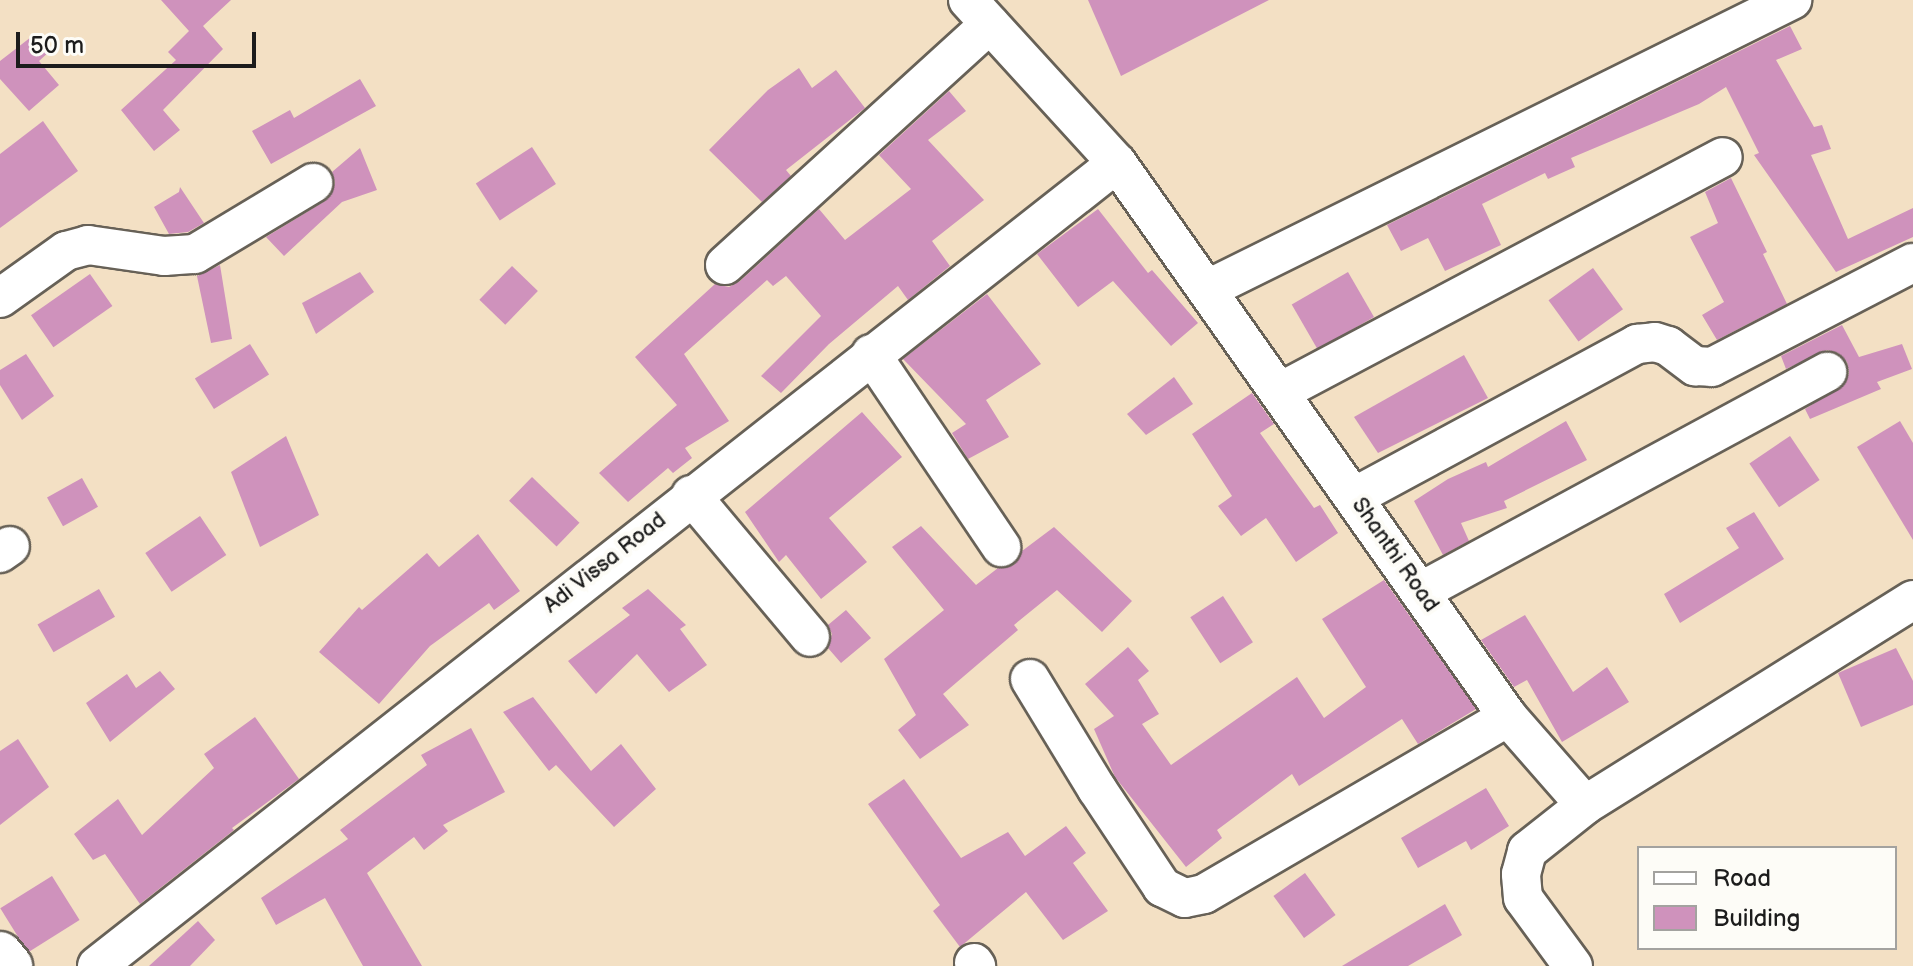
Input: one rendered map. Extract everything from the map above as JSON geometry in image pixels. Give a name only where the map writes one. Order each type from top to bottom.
[{"type":"street","points":[[1208,289],[1792,0]]},
{"type":"street","points":[[725,265],[979,12]]},
{"type":"street","name":"Shanthi Road","points":[[979,12],[1117,163],[1508,717],[1585,805]]},
{"type":"street","points":[[1280,392],[1723,157]]},
{"type":"street","name":"Adi Vissa Road","points":[[97,966],[691,495],[1117,163]]},
{"type":"street","points":[[0,298],[66,251],[88,245],[164,256],[195,254],[313,183]]},
{"type":"street","points":[[1354,497],[1637,344],[1655,342],[1668,346],[1695,366],[1712,367],[1913,263]]},
{"type":"street","points":[[871,354],[1001,547]]},
{"type":"street","points":[[1420,592],[1827,372]]},
{"type":"street","points":[[691,495],[810,637]]},
{"type":"street","points":[[1573,966],[1523,898],[1521,874],[1527,851],[1585,805],[1913,600]]},
{"type":"street","points":[[1030,679],[1162,887],[1185,898],[1204,894],[1508,717]]},
{"type":"street","points":[[0,954],[10,966]]},
{"type":"building","points":[[161,0],[231,0],[203,26],[223,49],[163,110],[180,130],[154,151],[121,110],[176,60],[168,52],[189,31]]},
{"type":"building","points":[[1088,0],[1269,0],[1121,76]]},
{"type":"building","points":[[1790,26],[1802,49],[1776,60],[1814,127],[1822,125],[1831,149],[1811,155],[1848,239],[1913,208],[1913,237],[1836,272],[1754,155],[1759,153],[1726,87],[1699,104],[1571,158],[1575,167],[1548,179],[1545,173],[1482,204],[1501,245],[1445,271],[1428,238],[1401,251],[1387,225]]},
{"type":"building","points":[[35,34],[50,51],[39,61],[59,85],[29,111],[0,79],[0,61]]},
{"type":"building","points":[[799,68],[812,88],[836,70],[865,108],[786,170],[791,176],[762,202],[709,150],[768,90]]},
{"type":"building","points":[[360,79],[376,106],[271,164],[252,131],[290,110],[294,118]]},
{"type":"building","points":[[949,91],[966,111],[928,140],[984,200],[932,241],[950,266],[908,300],[898,286],[829,344],[781,393],[761,376],[821,316],[786,276],[773,286],[767,280],[684,354],[729,421],[685,448],[692,458],[673,473],[668,468],[628,502],[599,473],[677,405],[635,357],[715,284],[729,287],[740,281],[819,209],[845,240],[911,189],[879,155]]},
{"type":"building","points":[[43,121],[78,171],[0,228],[0,154]]},
{"type":"building","points":[[532,147],[556,184],[500,220],[476,183]]},
{"type":"building","points":[[360,148],[377,190],[342,202],[284,256],[266,237],[325,201],[335,183],[332,172]]},
{"type":"building","points":[[1731,178],[1767,252],[1763,254],[1787,304],[1717,340],[1702,315],[1724,302],[1690,237],[1718,223],[1705,192]]},
{"type":"building","points":[[180,187],[204,223],[188,232],[169,234],[154,207],[179,192]]},
{"type":"building","points":[[1098,209],[1148,273],[1152,270],[1198,323],[1171,346],[1113,281],[1078,307],[1037,254]]},
{"type":"building","points":[[220,265],[232,339],[211,343],[197,276]]},
{"type":"building","points":[[512,266],[538,291],[505,325],[479,300]]},
{"type":"building","points":[[1593,268],[1623,309],[1578,342],[1549,300]]},
{"type":"building","points":[[360,272],[374,292],[316,334],[302,303]]},
{"type":"building","points":[[1348,272],[1374,317],[1318,350],[1292,304]]},
{"type":"building","points":[[90,274],[112,306],[53,347],[31,315]]},
{"type":"building","points":[[987,294],[1041,364],[986,400],[1009,437],[968,459],[952,433],[966,424],[903,359]]},
{"type":"building","points":[[1842,325],[1859,357],[1902,344],[1912,369],[1877,382],[1881,389],[1810,419],[1805,409],[1845,384],[1849,373],[1847,362],[1838,353],[1827,350],[1786,369],[1781,356]]},
{"type":"building","points":[[250,344],[269,375],[214,409],[195,378]]},
{"type":"building","points":[[26,354],[54,396],[22,420],[0,385],[0,370]]},
{"type":"building","points":[[1464,355],[1488,398],[1378,453],[1354,417]]},
{"type":"building","points":[[1174,377],[1193,404],[1146,435],[1127,414]]},
{"type":"building","points":[[1252,393],[1274,424],[1260,433],[1314,508],[1320,505],[1338,533],[1296,562],[1266,518],[1241,536],[1218,506],[1232,496],[1192,434]]},
{"type":"building","points":[[862,412],[902,457],[829,518],[867,562],[821,599],[786,555],[779,562],[745,512]]},
{"type":"building","points":[[1566,421],[1587,460],[1504,501],[1507,508],[1461,523],[1469,541],[1443,555],[1414,501],[1448,479],[1486,462],[1488,467]]},
{"type":"building","points":[[1900,421],[1913,443],[1913,540],[1857,447]]},
{"type":"building","points":[[286,436],[319,515],[260,547],[231,472]]},
{"type":"building","points":[[1790,436],[1820,480],[1779,507],[1749,463]]},
{"type":"building","points":[[532,477],[579,523],[557,547],[509,501]]},
{"type":"building","points":[[82,478],[98,507],[63,526],[47,497]]},
{"type":"building","points":[[1754,512],[1784,559],[1680,623],[1664,594],[1739,548],[1726,528]]},
{"type":"building","points":[[200,516],[226,555],[172,592],[145,553]]},
{"type":"building","points":[[921,526],[976,585],[998,568],[1014,565],[1022,551],[1054,527],[1132,601],[1102,632],[1057,590],[1014,625],[1018,630],[943,694],[969,725],[920,759],[898,730],[916,715],[884,659],[944,610],[892,547]]},
{"type":"building","points":[[478,534],[520,591],[494,610],[489,603],[430,646],[379,704],[319,652],[359,607],[362,610],[427,553],[439,567]]},
{"type":"building","points":[[1384,580],[1476,709],[1418,744],[1402,719],[1299,786],[1292,774],[1217,830],[1222,838],[1186,867],[1115,777],[1094,729],[1114,716],[1085,684],[1128,647],[1149,671],[1138,680],[1159,714],[1142,724],[1171,765],[1297,677],[1324,718],[1366,687],[1322,619]]},
{"type":"building","points":[[99,589],[115,617],[54,652],[38,624]]},
{"type":"building","points":[[648,589],[686,625],[680,629],[707,665],[669,692],[637,654],[596,694],[568,661],[630,615],[622,608]]},
{"type":"building","points":[[1223,596],[1253,642],[1220,663],[1190,617]]},
{"type":"building","points":[[846,610],[871,638],[841,663],[828,648],[832,634],[828,625]]},
{"type":"building","points":[[1525,615],[1573,692],[1607,667],[1629,702],[1562,742],[1527,680],[1514,687],[1481,640]]},
{"type":"building","points":[[1896,648],[1913,681],[1913,705],[1861,727],[1838,673]]},
{"type":"building","points":[[160,671],[175,689],[110,742],[86,703],[127,674],[136,688]]},
{"type":"building","points":[[533,697],[591,771],[621,744],[656,789],[614,827],[556,765],[549,771],[503,712]]},
{"type":"building","points":[[255,717],[299,779],[232,828],[234,830],[140,904],[105,854],[93,860],[74,834],[118,799],[142,835],[214,768],[204,754]]},
{"type":"building","points":[[471,728],[505,792],[443,825],[448,831],[424,850],[414,837],[367,873],[422,966],[363,966],[325,898],[276,925],[261,898],[348,839],[340,830],[427,765],[421,755]]},
{"type":"building","points":[[18,739],[49,787],[0,825],[0,751]]},
{"type":"building","points":[[904,779],[961,858],[1008,832],[1025,856],[1066,826],[1086,853],[1073,863],[1108,911],[1063,940],[1026,892],[960,947],[933,911],[940,905],[868,804]]},
{"type":"building","points":[[1486,788],[1509,826],[1471,850],[1466,841],[1418,868],[1401,838]]},
{"type":"building","points":[[1305,873],[1336,915],[1304,938],[1273,896]]},
{"type":"building","points":[[52,876],[80,920],[28,952],[0,908]]},
{"type":"building","points":[[1445,904],[1462,935],[1408,966],[1342,966]]},
{"type":"building","points":[[198,921],[215,940],[190,966],[149,966]]}]
